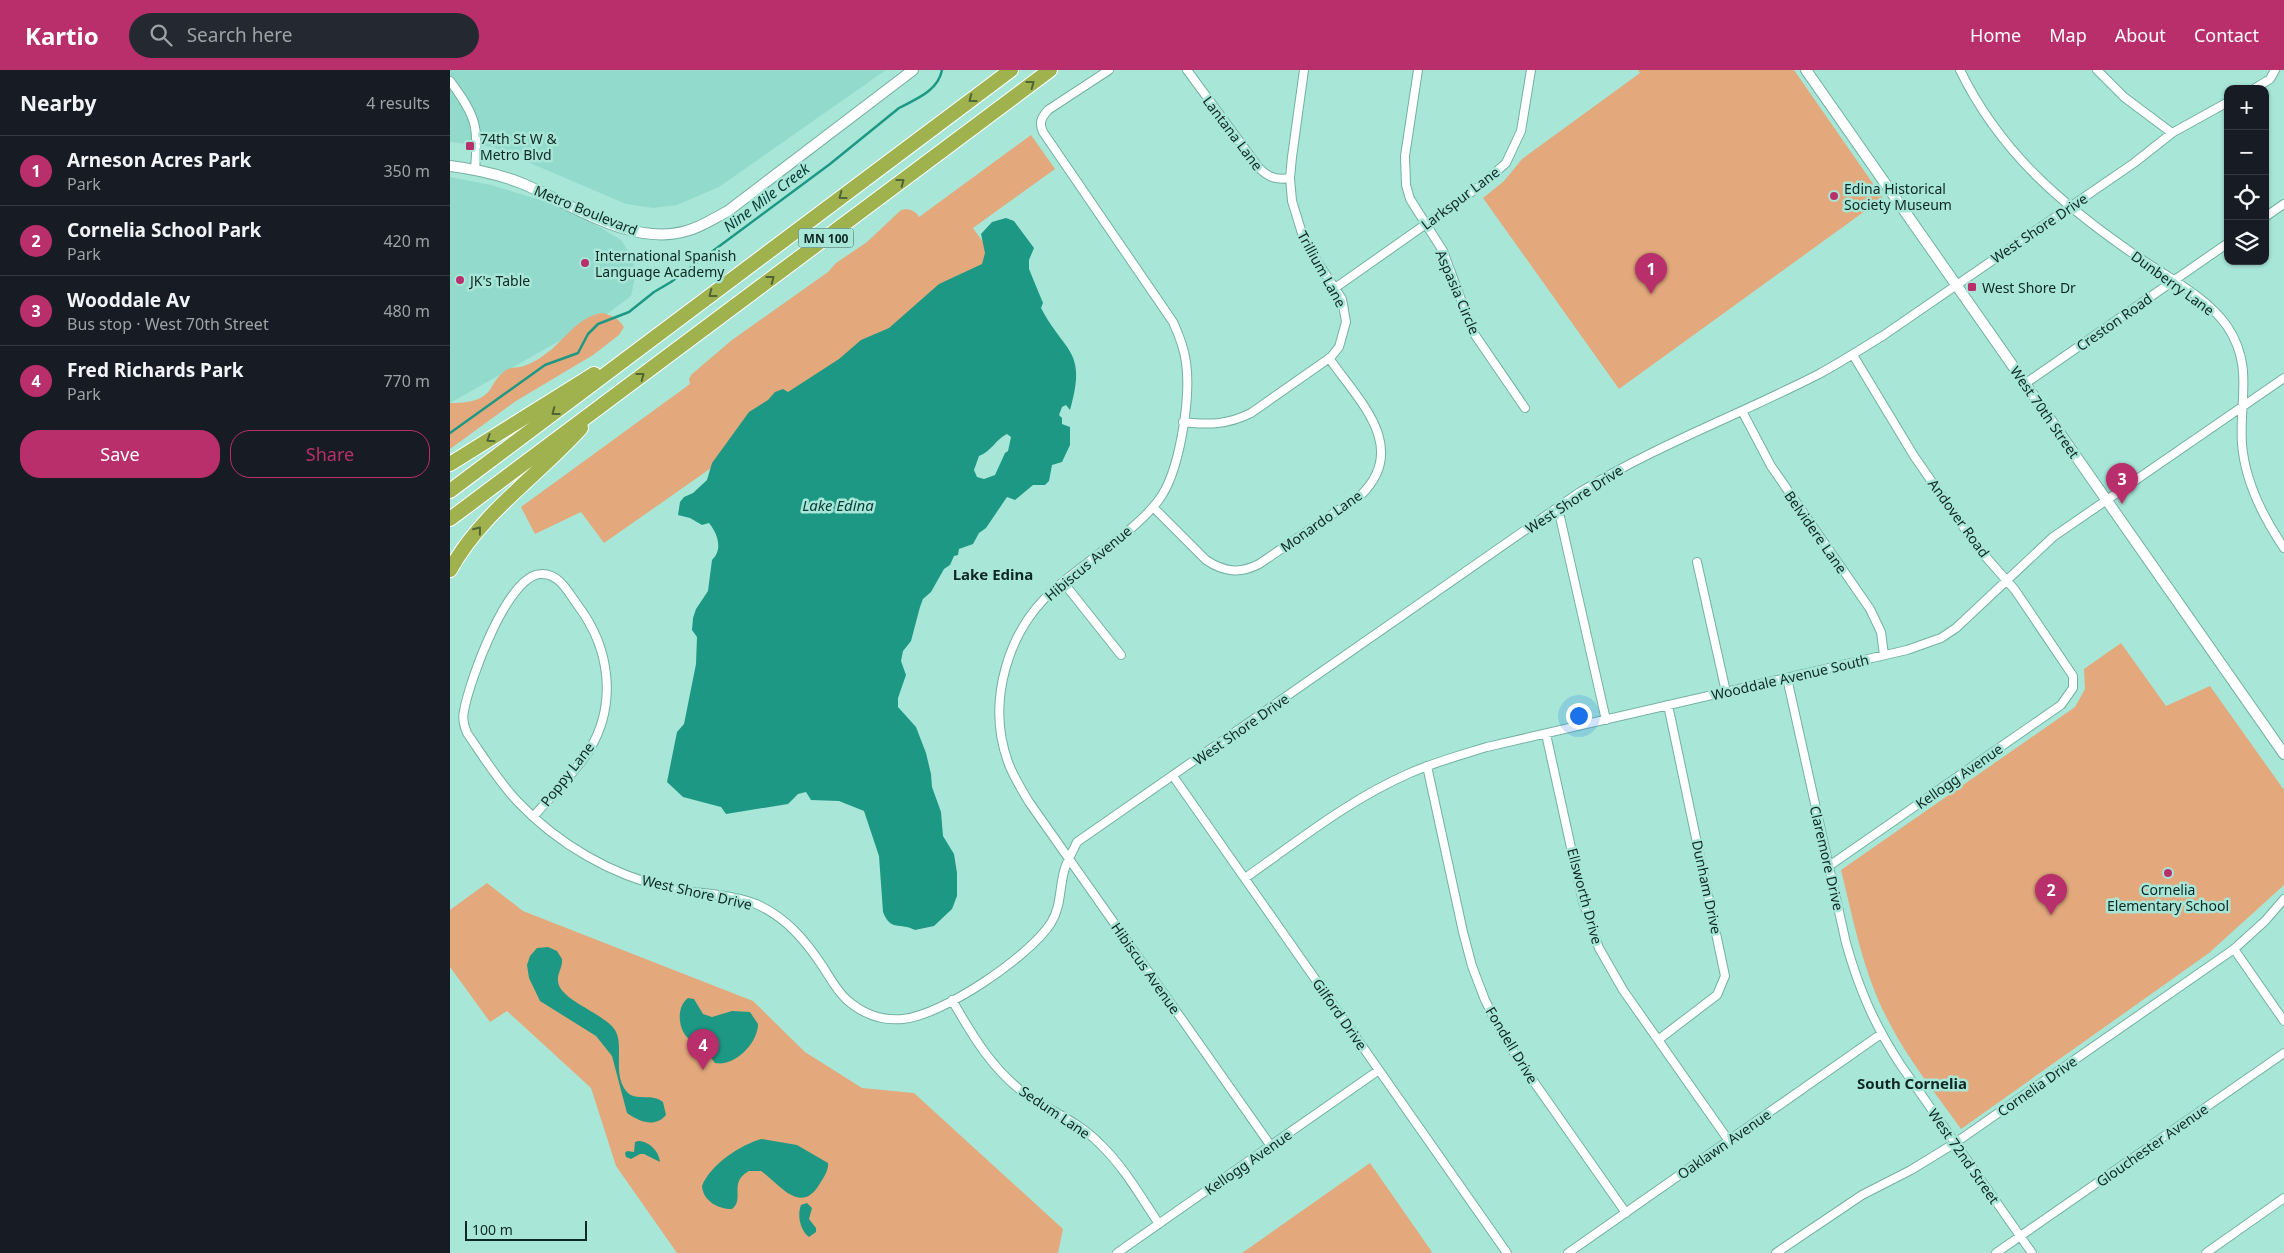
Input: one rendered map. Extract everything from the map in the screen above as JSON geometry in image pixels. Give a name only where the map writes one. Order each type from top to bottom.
[{"type":"highway","name":"MN 100","points":[[450,491],[1011,70]]},
{"type":"highway","name":"MN 100","points":[[450,519],[1050,70]]},
{"type":"highway","points":[[450,464],[580,381],[636,351]]},
{"type":"highway","points":[[450,570],[493,512],[564,447],[602,406]]},
{"type":"street","name":"Metro Boulevard","points":[[450,166],[475,169],[519,182],[626,230],[645,234],[685,232],[704,225],[728,211],[913,70]]},
{"type":"street","name":"Hibiscus Avenue","points":[[1109,70],[1048,110],[1042,117],[1040,125],[1173,322],[1186,362],[1187,382],[1183,422],[1175,468],[1169,484],[1153,508],[1043,600],[1019,633],[1004,673],[1000,695],[1000,718],[1008,762],[1017,782],[1271,1146]]},
{"type":"street","name":"Lantana Lane","points":[[1186,70],[1259,168],[1266,175],[1273,178],[1290,178]]},
{"type":"street","name":"Trillium Lane","points":[[1183,422],[1204,425],[1220,424],[1236,420],[1251,413],[1329,358],[1339,347],[1346,322],[1342,299],[1316,263],[1305,243],[1293,208],[1290,178],[1304,70]]},
{"type":"street","name":"Aspasia Circle","points":[[1418,70],[1404,171],[1410,199],[1442,252],[1473,332],[1525,408]]},
{"type":"street","name":"Larkspur Lane","points":[[1335,288],[1487,181],[1506,163],[1521,131],[1531,70]]},
{"type":"street","name":"West 70th Street","points":[[1806,70],[2284,754]]},
{"type":"street","name":"Dunberry Lane","points":[[1960,70],[1986,114],[2010,147],[2036,176],[2069,207],[2216,313],[2235,340],[2244,371],[2242,444],[2250,484],[2258,503],[2284,548]]},
{"type":"street","points":[[2097,70],[2124,98],[2172,133]]},
{"type":"street","points":[[2260,85],[2270,78],[2275,70]]},
{"type":"street","points":[[450,81],[472,114],[476,126],[475,169]]},
{"type":"street","name":"West Shore Drive","points":[[520,586],[492,631],[466,702],[464,723],[467,733],[505,786],[534,816],[563,841],[610,868],[668,888],[738,899],[756,904],[774,914],[804,940],[845,999],[857,1008],[886,1020],[917,1017],[952,1000],[1001,971],[1022,954],[1042,933],[1056,910],[1069,859],[1077,842],[1602,479],[1819,374],[1853,354],[1884,335],[2134,163],[2172,133],[2224,104]]},
{"type":"street","points":[[2269,214],[2284,204]]},
{"type":"street","name":"Creston Road","points":[[2026,383],[2224,246]]},
{"type":"street","name":"Andover Road","points":[[1853,354],[1914,456],[1978,548],[2007,580],[2073,676]]},
{"type":"street","name":"Monardo Lane","points":[[1153,508],[1206,560],[1216,566],[1238,571],[1250,569],[1259,564],[1361,494],[1371,485],[1382,460],[1382,446],[1379,433],[1373,421],[1329,358]]},
{"type":"street","name":"Wooddale Avenue South","points":[[1245,878],[1338,812],[1373,791],[1427,766],[1487,747],[1884,655],[1924,645],[1941,638],[1956,628],[2053,537],[2284,378]]},
{"type":"street","name":"Belvidere Lane","points":[[1742,410],[1771,466],[1870,609],[1881,632],[1884,655]]},
{"type":"street","points":[[1558,508],[1606,720]]},
{"type":"street","points":[[1697,562],[1726,692]]},
{"type":"street","name":"Poppy Lane","points":[[520,586],[526,579],[541,574],[549,574],[562,584],[595,632],[607,670],[605,712],[589,750],[534,816]]},
{"type":"street","points":[[1063,582],[1121,655]]},
{"type":"street","name":"Kellogg Avenue","points":[[1829,866],[2061,705],[2073,688],[2073,676]]},
{"type":"street","name":"Claremore Drive","points":[[1787,678],[1855,976],[1867,1007],[1881,1034]]},
{"type":"street","name":"Dunham Drive","points":[[1658,1040],[1713,999],[1722,986],[1725,976],[1668,706]]},
{"type":"street","name":"Ellsworth Drive","points":[[1546,734],[1590,925],[1610,970],[1728,1141]]},
{"type":"street","name":"Fondell Drive","points":[[1427,766],[1463,932],[1472,966],[1485,1000],[1501,1032],[1520,1062],[1626,1213]]},
{"type":"street","name":"Gilford Drive","points":[[1173,776],[1507,1253]]},
{"type":"street","name":"Cornelia Drive","points":[[1776,1253],[1862,1195],[1911,1170],[1955,1143],[2234,949],[2284,899]]},
{"type":"street","points":[[2234,949],[2284,1021]]},
{"type":"street","name":"Sedum Lane","points":[[952,1000],[977,1042],[1006,1077],[1026,1094],[1083,1128],[1101,1144],[1159,1224]]},
{"type":"street","name":"Oaklawn Avenue","points":[[1568,1253],[1881,1034]]},
{"type":"street","name":"West 72nd Street","points":[[1881,1034],[2032,1253]]},
{"type":"street","name":"Glouchester Avenue","points":[[1996,1253],[2284,1053]]},
{"type":"street","name":"Kellogg Avenue","points":[[1117,1253],[1379,1070]]},
{"type":"street","points":[[2206,1253],[2284,1198]]},
{"type":"shaded area","points":[[450,70],[886,70],[719,187],[677,205],[653,208],[626,204],[493,147],[450,142]]},
{"type":"shaded area","points":[[1638,70],[1794,70],[1883,198],[1619,389],[1483,198],[1504,181],[1522,159],[1640,73]]},
{"type":"shaded area","points":[[1031,135],[1055,169],[973,228],[1000,266],[604,543],[581,512],[535,534],[521,507],[690,384],[689,379],[692,374],[732,340],[867,242],[901,210],[911,210],[919,217]]},
{"type":"shaded area","points":[[450,177],[491,185],[567,208],[621,240],[632,257],[636,273],[631,296],[607,314],[450,403]]},
{"type":"shaded area","points":[[602,313],[615,318],[622,324],[624,327],[619,335],[593,355],[516,401],[450,449],[450,403],[478,399],[488,393],[499,376],[506,370],[524,366],[537,360],[585,319]]},
{"type":"shaded area","points":[[2121,643],[2166,706],[2210,686],[2284,790],[2284,885],[2209,953],[1961,1129],[1906,1051],[1881,1006],[1866,968],[1841,870],[2075,707],[2085,689],[2084,669]]},
{"type":"shaded area","points":[[487,883],[523,911],[753,1001],[805,1052],[862,1088],[914,1093],[1063,1229],[1058,1253],[677,1253],[616,1166],[591,1088],[507,1011],[490,1022],[450,967],[450,910]]},
{"type":"shaded area","points":[[1370,1163],[1432,1252],[1242,1253]]},
{"type":"water","name":"Lake Edina","points":[[1006,218],[1014,221],[1034,248],[1029,260],[1029,269],[1043,303],[1041,308],[1066,345],[1075,363],[1075,390],[1070,410],[1066,405],[1062,407],[1059,415],[1062,418],[1062,424],[1070,427],[1070,445],[1062,462],[1052,465],[1049,481],[1045,485],[1033,485],[1015,500],[1007,497],[986,528],[979,533],[973,544],[959,549],[958,555],[954,556],[931,592],[923,599],[911,641],[903,651],[901,661],[906,675],[898,698],[898,707],[916,727],[926,753],[932,787],[941,812],[943,836],[954,854],[957,873],[957,896],[952,909],[934,926],[915,930],[896,926],[889,922],[883,912],[879,856],[864,811],[839,801],[811,800],[806,792],[798,794],[788,804],[726,814],[721,807],[683,797],[667,782],[677,732],[684,724],[696,664],[697,637],[692,630],[693,618],[696,609],[708,591],[712,560],[718,547],[717,537],[709,523],[702,525],[690,518],[678,515],[680,502],[707,480],[712,463],[749,412],[768,400],[775,392],[783,389],[788,392],[839,359],[861,340],[889,328],[939,284],[982,264],[985,253],[981,234],[992,222]],"holes":[[[1007,434],[1011,437],[1008,451],[1005,453],[995,475],[984,479],[977,477],[974,470],[979,456],[987,452],[1003,436]]]},
{"type":"water","points":[[548,947],[557,951],[562,959],[558,978],[560,988],[574,1000],[602,1018],[615,1030],[619,1044],[619,1070],[623,1086],[628,1093],[635,1097],[654,1098],[663,1102],[666,1115],[662,1119],[647,1122],[627,1113],[612,1056],[596,1036],[540,1001],[529,978],[527,965],[530,956],[537,948]]},
{"type":"water","points":[[688,998],[694,999],[703,1014],[712,1017],[732,1011],[750,1012],[758,1024],[750,1046],[730,1061],[715,1063],[699,1044],[688,1038],[682,1029],[680,1012]]},
{"type":"water","points":[[762,1139],[797,1145],[828,1163],[824,1177],[812,1194],[797,1197],[789,1194],[761,1171],[749,1171],[739,1180],[736,1205],[732,1209],[722,1208],[708,1200],[702,1186],[712,1170],[727,1156]]},
{"type":"water","points":[[638,1141],[653,1147],[658,1154],[660,1162],[644,1154],[631,1159],[626,1157],[625,1153],[627,1151],[634,1152],[635,1142]]},
{"type":"water","points":[[807,1203],[812,1208],[809,1219],[816,1228],[816,1232],[809,1237],[803,1230],[799,1218],[801,1205]]},
{"type":"waterway","name":"Nine Mile Creek","points":[[450,433],[545,365],[578,353],[588,334],[598,324],[629,312],[654,292],[671,282],[830,164],[899,108],[925,94],[936,84],[942,70]]},
{"type":"place","name":"74th St W & Metro Blvd","points":[[470,146]]},
{"type":"place","name":"Edina Historical Society Museum","points":[[1834,196]]},
{"type":"place","name":"International Spanish Language Academy","points":[[585,263]]},
{"type":"place","name":"JK's Table","points":[[460,280]]},
{"type":"place","name":"West Shore Dr","points":[[1972,287]]},
{"type":"place","name":"Arneson Acres Park","points":[[1651,294]]},
{"type":"place","name":"Wooddale Av","points":[[2122,504]]},
{"type":"place","name":"Cornelia Elementary School","points":[[2168,873]]},
{"type":"place","name":"Cornelia School Park","points":[[2051,915]]},
{"type":"place","name":"Fred Richards Park","points":[[703,1070]]},
{"type":"district","name":"Lake Edina","points":[[993,574]]},
{"type":"district","name":"South Cornelia","points":[[1912,1083]]}]
